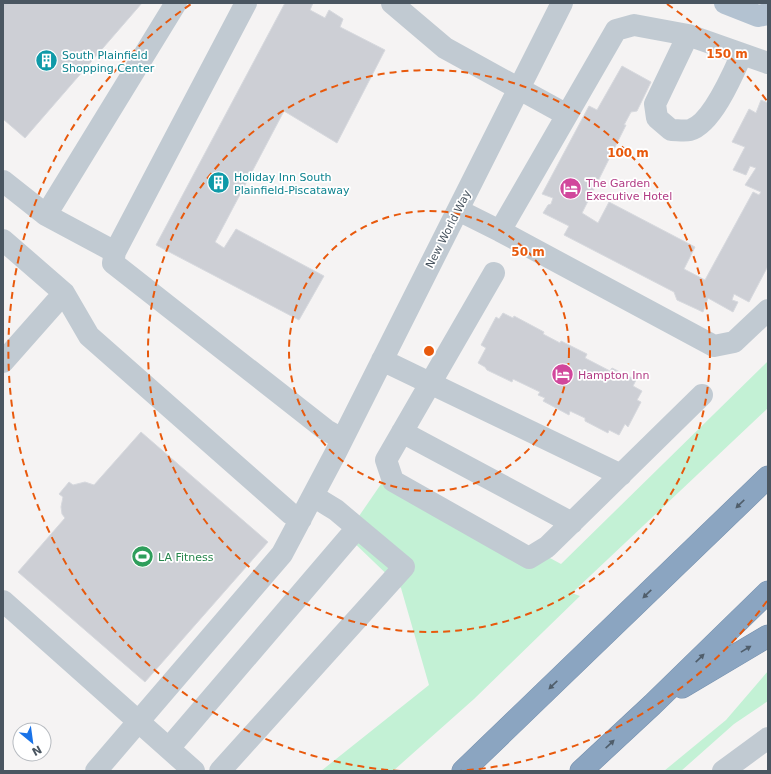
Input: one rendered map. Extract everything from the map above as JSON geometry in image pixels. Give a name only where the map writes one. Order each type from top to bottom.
[{"type":"highway","points":[[463,771],[768,477]]},
{"type":"highway","points":[[581,771],[652,705],[768,592]]},
{"type":"highway","points":[[652,705],[768,636]]},
{"type":"main road","points":[[725,3],[758,16],[768,14]]},
{"type":"street","points":[[46,216],[176,3]]},
{"type":"street","points":[[246,3],[116,252],[113,262],[326,430],[339,447]]},
{"type":"street","points":[[392,3],[445,48],[567,115]]},
{"type":"street","name":"New World Way","points":[[96,771],[138,720],[282,554],[339,447],[562,3]]},
{"type":"street","points":[[500,231],[616,30],[634,25],[688,35],[768,63]]},
{"type":"street","points":[[688,35],[655,104],[657,118],[671,130],[690,130],[703,122],[727,88],[742,54]]},
{"type":"street","points":[[3,181],[46,216],[116,252]]},
{"type":"street","points":[[458,210],[714,346],[734,342],[768,310]]},
{"type":"street","points":[[3,240],[64,293],[89,336],[291,514],[301,519]]},
{"type":"street","points":[[494,273],[386,460],[393,481],[529,558],[547,547],[702,395]]},
{"type":"street","points":[[3,362],[64,293]]},
{"type":"street","points":[[382,360],[621,475]]},
{"type":"street","points":[[402,432],[572,523]]},
{"type":"street","points":[[220,771],[404,567],[336,510],[313,496]]},
{"type":"street","points":[[169,748],[357,528]]},
{"type":"street","points":[[3,602],[194,771]]},
{"type":"street","points":[[723,771],[768,738]]},
{"type":"green space","points":[[768,361],[768,408],[572,593],[580,596],[474,699],[393,771],[321,771],[429,685],[401,588],[346,535],[390,471],[561,564]]},
{"type":"green space","points":[[768,671],[768,701],[734,724],[681,771],[664,771],[726,720]]},
{"type":"building","name":"South Plainfield Shopping Center","points":[[3,3],[142,3],[25,138],[3,119]]},
{"type":"building","name":"Holiday Inn South Plainfield-Piscataway","points":[[285,3],[313,3],[310,10],[325,18],[329,10],[343,19],[340,27],[385,50],[337,143],[284,111],[215,242],[224,248],[236,229],[324,276],[299,320],[156,245]]},
{"type":"building","name":"The Garden Executive Hotel","points":[[622,66],[651,82],[637,111],[631,112],[624,125],[626,125],[582,213],[598,223],[609,202],[695,247],[684,269],[705,280],[753,192],[759,195],[761,192],[745,185],[756,168],[750,166],[746,175],[733,170],[745,147],[732,142],[749,109],[756,113],[761,100],[768,103],[768,266],[749,302],[734,294],[732,300],[738,302],[733,312],[708,298],[703,312],[677,300],[674,292],[564,235],[569,226],[543,213],[548,205],[551,204],[553,198],[542,194],[589,106],[597,110]]},
{"type":"building","name":"Hampton Inn","points":[[503,313],[513,318],[514,316],[544,332],[543,334],[560,343],[561,341],[587,354],[585,358],[610,371],[612,368],[636,380],[633,386],[642,391],[637,400],[641,402],[628,427],[625,424],[619,435],[609,430],[608,433],[585,421],[585,418],[570,411],[569,415],[543,401],[545,398],[538,395],[540,392],[513,379],[512,382],[487,370],[478,363],[486,348],[481,345],[496,317],[499,319]]},
{"type":"building","name":"LA Fitness","points":[[141,432],[268,542],[145,682],[18,572],[65,518],[62,514],[61,507],[63,497],[59,494],[69,482],[73,485],[85,482],[94,485]]},
{"type":"place","name":"South Plainfield Shopping Center","points":[[47,61]]},
{"type":"place","name":"Holiday Inn South Plainfield-Piscataway","points":[[218,183]]},
{"type":"place","name":"The Garden Executive Hotel","points":[[570,189]]},
{"type":"place","name":"Hampton Inn","points":[[562,375]]},
{"type":"place","name":"LA Fitness","points":[[143,557]]}]
